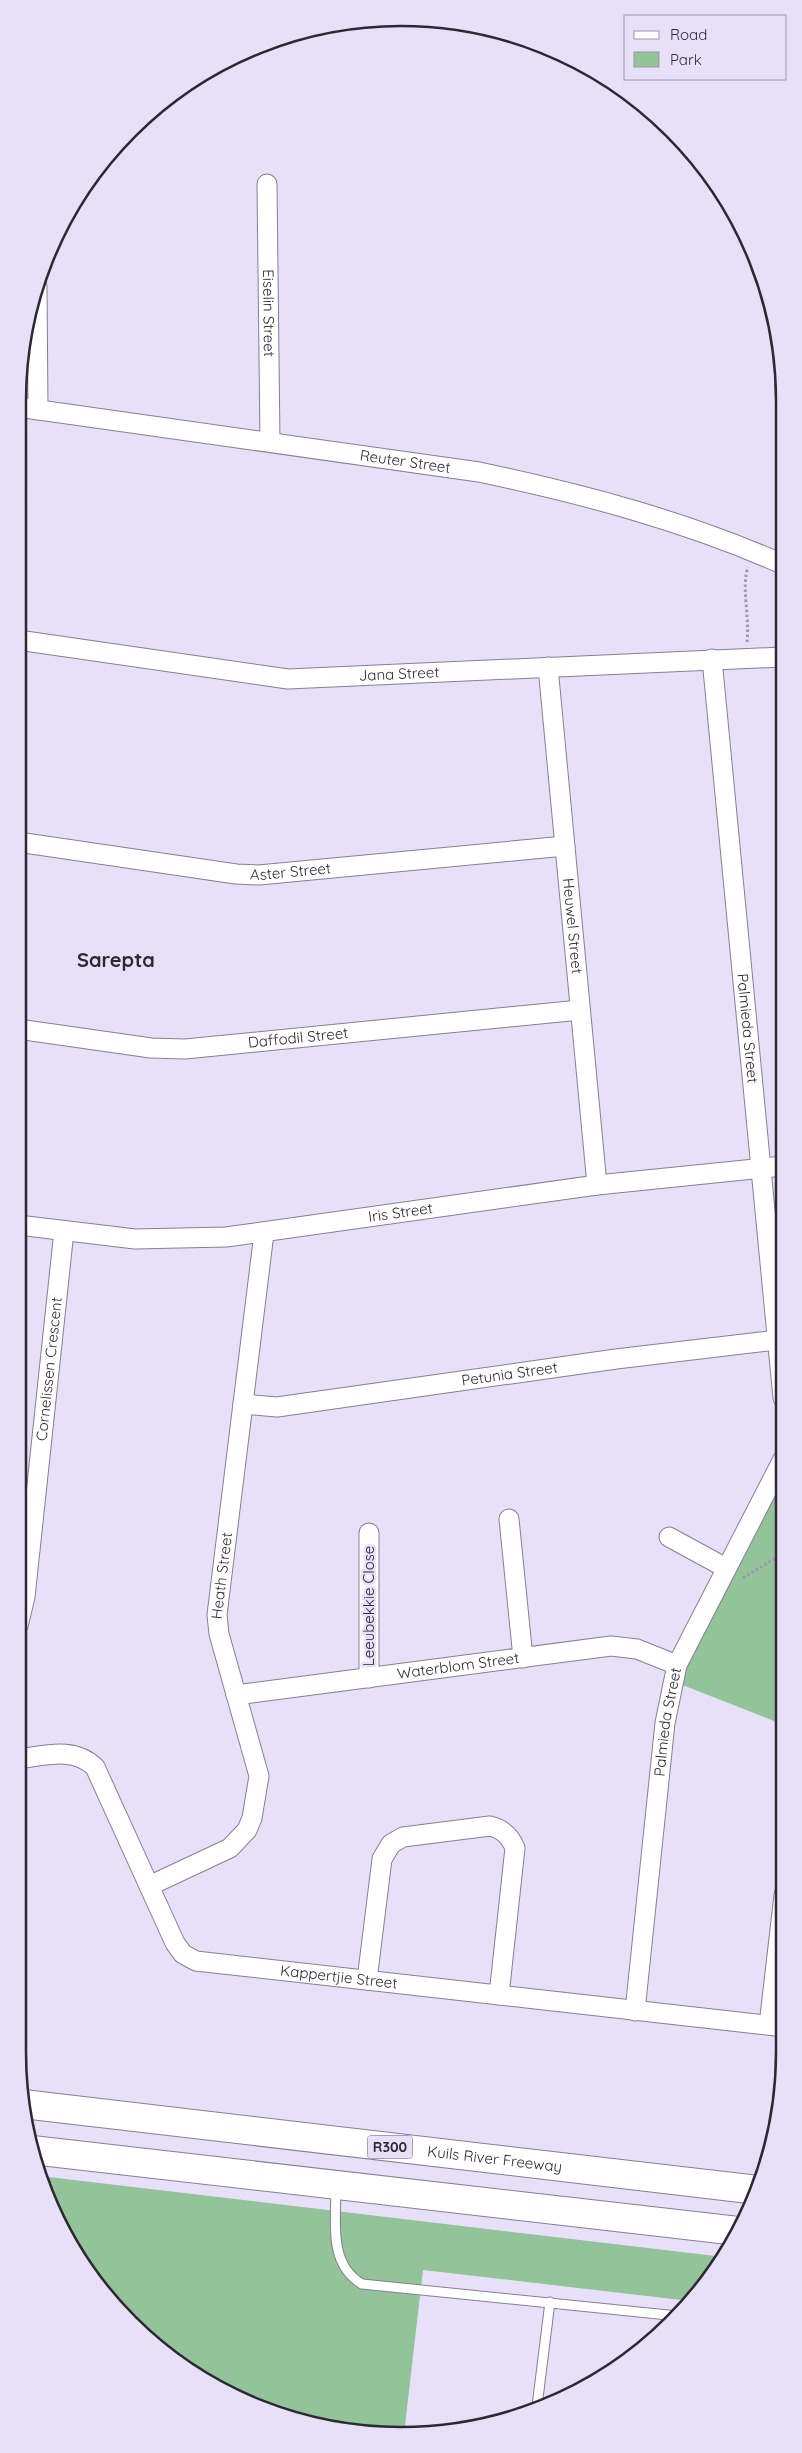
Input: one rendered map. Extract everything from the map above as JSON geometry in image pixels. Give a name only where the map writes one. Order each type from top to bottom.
[{"type":"highway","name":"Kuils River Freeway","points":[[30,2105],[749,2189]]},
{"type":"highway","points":[[40,2151],[731,2230]]},
{"type":"street","name":"Eiselin Street","points":[[267,184],[270,442]]},
{"type":"street","points":[[37,311],[38,410]]},
{"type":"street","name":"Reuter Street","points":[[26,408],[479,472],[518,480],[596,499],[675,523],[776,562]]},
{"type":"street","name":"Jana Street","points":[[26,641],[288,679],[776,657]]},
{"type":"street","name":"Palmieda Street","points":[[712,660],[776,1330]]},
{"type":"street","name":"Heuwel Street","points":[[548,667],[597,1184]]},
{"type":"street","name":"Aster Street","points":[[26,843],[236,874],[259,875],[564,846]]},
{"type":"street","name":"Daffodil Street","points":[[26,1030],[151,1048],[185,1049],[580,1010]]},
{"type":"street","name":"Iris Street","points":[[26,1225],[64,1231],[162,1240],[264,1233],[597,1184],[776,1167]]},
{"type":"street","name":"Cornelissen Crescent","points":[[26,1588],[64,1231]]},
{"type":"street","name":"Heath Street","points":[[149,1886],[230,1848],[247,1830],[256,1806],[258,1776],[219,1634],[217,1615],[264,1233]]},
{"type":"street","name":"Petunia Street","points":[[243,1404],[277,1407],[616,1359],[776,1340]]},
{"type":"street","name":"Palmieda Street","points":[[635,2011],[665,1723],[677,1665],[776,1472]]},
{"type":"street","points":[[509,1518],[523,1658]]},
{"type":"street","name":"Leeubekkie Close","points":[[369,1534],[369,1678]]},
{"type":"street","points":[[669,1536],[726,1568]]},
{"type":"street","name":"Waterblom Street","points":[[236,1695],[619,1646],[647,1652],[677,1665]]},
{"type":"street","name":"Kappertjie Street","points":[[26,1758],[68,1754],[83,1758],[94,1767],[174,1943],[183,1954],[196,1961],[776,2026]]},
{"type":"street","points":[[367,1980],[382,1859],[387,1848],[403,1837],[490,1826],[507,1834],[515,1848],[499,1995]]},
{"type":"lane","points":[[336,2185],[336,2241],[340,2262],[350,2277],[362,2284],[668,2315]]},
{"type":"lane","points":[[538,2400],[550,2302]]},
{"type":"path","points":[[744,658],[748,604],[745,576],[753,552]]},
{"type":"path","points":[[714,1593],[776,1558]]},
{"type":"green space","points":[[776,1491],[776,1722],[680,1684],[686,1665]]},
{"type":"green space","points":[[48,2177],[715,2256],[682,2300],[423,2270],[405,2427],[352,2424],[328,2420],[281,2407],[235,2388],[193,2364],[154,2334],[119,2299],[89,2260],[65,2218]]},
{"type":"district","name":"Sarepta","points":[[116,960]]}]
